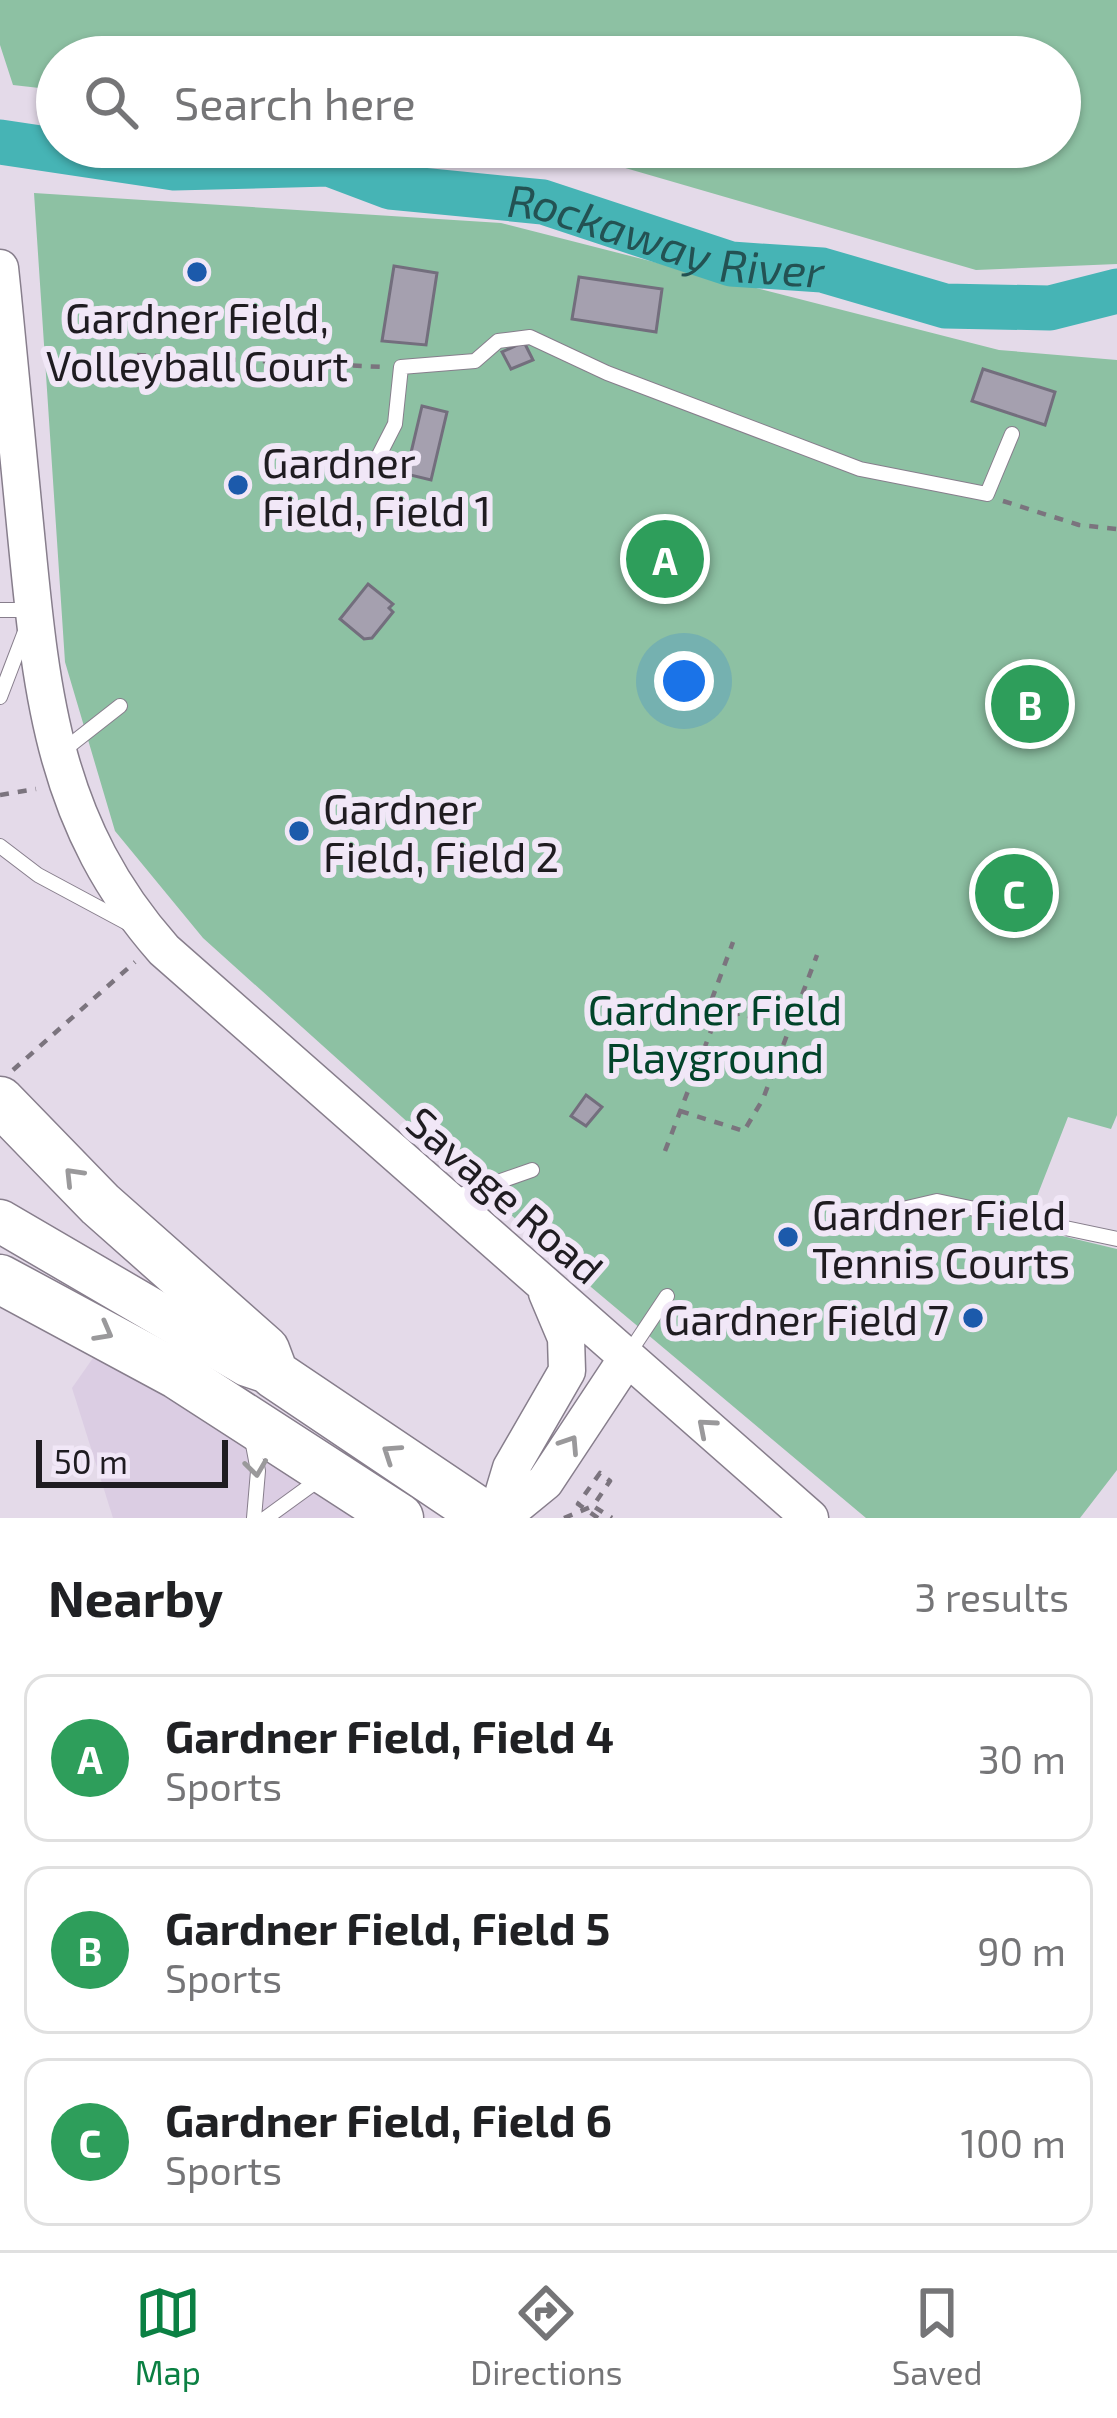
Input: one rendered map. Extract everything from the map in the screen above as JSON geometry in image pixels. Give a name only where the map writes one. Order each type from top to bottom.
[{"type":"highway","points":[[0,1100],[100,1204],[266,1350],[274,1374],[495,1518]]},
{"type":"highway","points":[[0,1279],[128,1346],[399,1518]]},
{"type":"main road","points":[[0,1221],[247,1365],[274,1374]]},
{"type":"street","name":"Savage Road","points":[[0,268],[17,610],[56,756],[84,832],[145,945],[810,1518]]},
{"type":"street","points":[[495,1518],[511,1468],[567,1371],[566,1338],[546,1290]]},
{"type":"street","points":[[567,1371],[627,1358]]},
{"type":"street","points":[[495,1518],[545,1482],[627,1358]]},
{"type":"lane","points":[[372,470],[395,424],[401,367],[475,361],[498,341],[530,337],[608,373],[860,469],[987,494],[1012,434]]},
{"type":"lane","name":"Savage Road","points":[[0,697],[17,610]]},
{"type":"lane","points":[[56,756],[120,706]]},
{"type":"lane","name":"Savage Road","points":[[0,846],[145,945]]},
{"type":"lane","points":[[444,1201],[532,1170]]},
{"type":"lane","points":[[894,1211],[937,1201],[1117,1238]]},
{"type":"lane","points":[[627,1358],[632,1343],[667,1296]]},
{"type":"lane","points":[[247,1418],[258,1472],[254,1518]]},
{"type":"lane","points":[[271,1517],[294,1493],[331,1473]]},
{"type":"path","points":[[137,356],[401,367]]},
{"type":"path","points":[[987,494],[1079,525],[1117,529]]},
{"type":"path","points":[[0,795],[38,789]]},
{"type":"path","points":[[665,1151],[714,1023],[709,1007],[733,942]]},
{"type":"path","points":[[0,1082],[145,945]]},
{"type":"path","points":[[680,1111],[745,1132],[763,1099],[817,955]]},
{"type":"path","points":[[714,1023],[740,1013],[750,1017]]},
{"type":"path","points":[[564,1518],[593,1506],[610,1481],[600,1473],[578,1504],[598,1518]]},
{"type":"path","points":[[593,1506],[612,1518]]},
{"type":"shaded area","points":[[100,1348],[367,1518],[113,1518],[72,1388]]},
{"type":"green space","points":[[0,0],[1117,0],[1117,264],[976,270],[625,168],[1081,168],[1081,36],[36,36],[36,88],[13,85],[0,45]]},
{"type":"green space","name":"Gardner Field Playground","points":[[34,193],[501,223],[999,350],[1117,360],[1117,1115],[1111,1129],[1068,1117],[1025,1227],[1117,1249],[1117,1470],[1080,1518],[866,1518],[591,1287],[203,938],[115,831],[65,662]]},
{"type":"building","points":[[394,266],[437,273],[426,345],[382,341]]},
{"type":"building","points":[[579,277],[662,289],[656,332],[572,319]]},
{"type":"building","points":[[524,342],[533,360],[511,369],[502,352]]},
{"type":"building","points":[[983,369],[1055,392],[1045,425],[972,401]]},
{"type":"building","points":[[422,406],[447,412],[431,480],[406,474]]},
{"type":"building","points":[[368,584],[393,604],[389,608],[393,612],[372,638],[364,639],[340,619]]},
{"type":"building","points":[[586,1095],[602,1107],[586,1126],[571,1116]]},
{"type":"waterway","name":"Rockaway River","points":[[0,142],[36,147]]},
{"type":"waterway","name":"Rockaway River","points":[[340,168],[390,187],[543,202],[731,264],[822,270],[945,306],[1050,308],[1117,291]]},
{"type":"place","name":"Gardner Field, Volleyball Court","points":[[197,272]]},
{"type":"place","name":"Gardner Field, Field 1","points":[[238,485]]},
{"type":"place","name":"Gardner Field, Field 4","points":[[665,559]]},
{"type":"place","name":"Gardner Field, Field 5","points":[[1030,704]]},
{"type":"place","name":"Gardner Field, Field 2","points":[[299,831]]},
{"type":"place","name":"Gardner Field, Field 6","points":[[1014,893]]},
{"type":"place","name":"Gardner Field Tennis Courts","points":[[788,1237]]},
{"type":"place","name":"Gardner Field 7","points":[[973,1318]]}]
